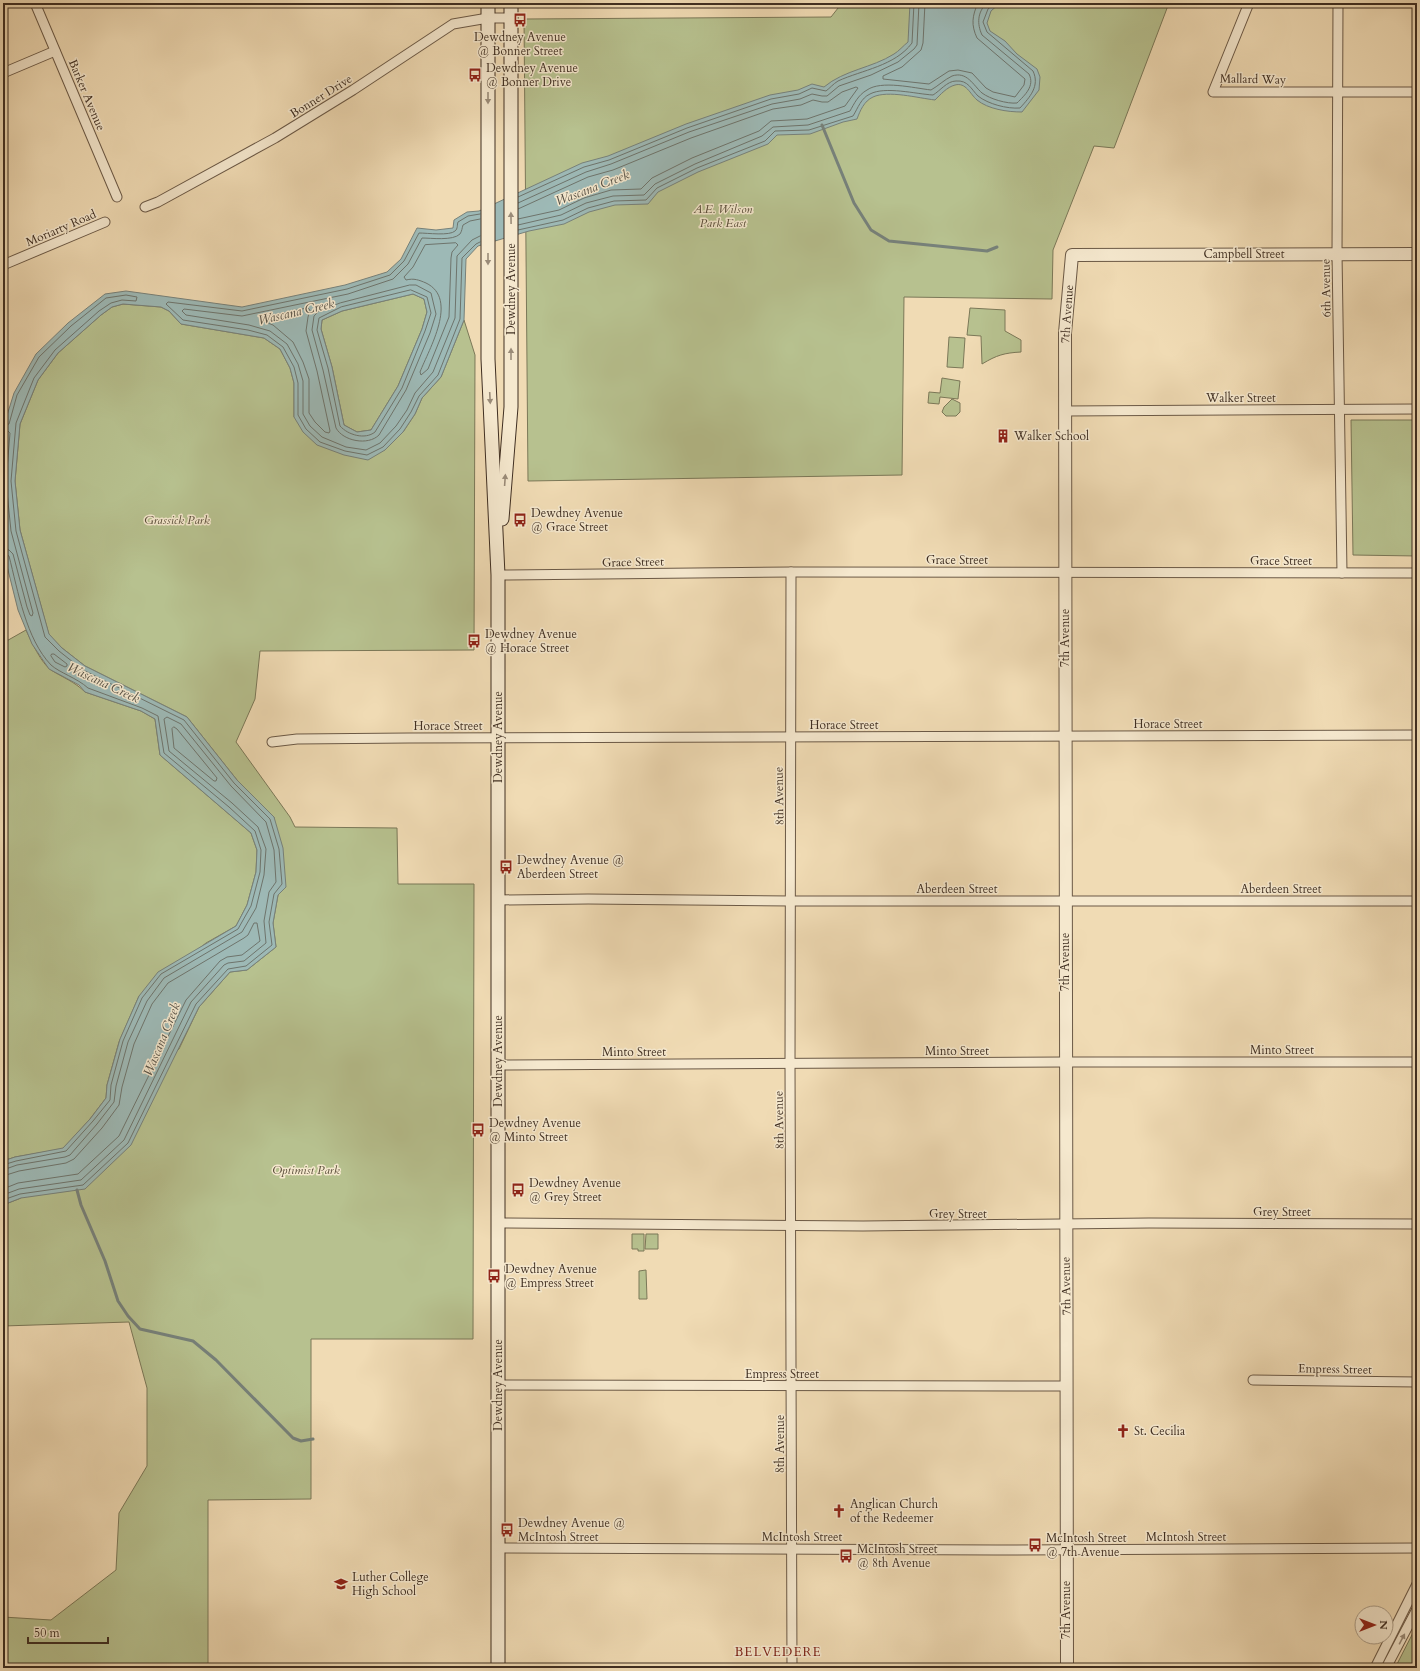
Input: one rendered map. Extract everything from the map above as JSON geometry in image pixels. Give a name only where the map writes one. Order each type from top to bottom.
[{"type":"main road","name":"Dewdney Avenue","points":[[488,3],[488,359],[498,575],[498,1668]]},
{"type":"main road","name":"Dewdney Avenue","points":[[498,575],[511,407],[511,3]]},
{"type":"street","name":"Barker Avenue","points":[[35,3],[117,197]]},
{"type":"street","name":"Mallard Way","points":[[1249,3],[1213,92],[1337,92]]},
{"type":"street","name":"6th Avenue","points":[[1338,3],[1337,254],[1342,573]]},
{"type":"street","name":"Bonner Drive","points":[[145,207],[158,202],[275,138],[353,90],[453,24],[488,18],[511,18]]},
{"type":"street","points":[[3,72],[55,51]]},
{"type":"street","points":[[1337,92],[1417,92]]},
{"type":"street","name":"Moriarty Road","points":[[3,265],[105,222]]},
{"type":"street","name":"Campbell Street","points":[[1072,256],[1417,254]]},
{"type":"street","name":"7th Avenue","points":[[1066,1668],[1065,333],[1072,256]]},
{"type":"street","name":"Walker Street","points":[[1065,411],[1417,409]]},
{"type":"street","name":"Grace Street","points":[[498,575],[791,572],[1417,573]]},
{"type":"street","name":"8th Avenue","points":[[791,572],[790,1064],[792,1668]]},
{"type":"street","name":"Horace Street","points":[[272,742],[297,739],[498,737],[1417,735]]},
{"type":"street","name":"Aberdeen Street","points":[[498,900],[1417,901]]},
{"type":"street","name":"Minto Street","points":[[498,1065],[1417,1062]]},
{"type":"street","name":"Grey Street","points":[[498,1223],[863,1226],[1149,1223],[1417,1224]]},
{"type":"street","name":"Empress Street","points":[[1253,1380],[1417,1382]]},
{"type":"street","name":"Empress Street","points":[[498,1386],[1066,1386]]},
{"type":"street","name":"McIntosh Street","points":[[498,1548],[1417,1548]]},
{"type":"street","points":[[1374,1668],[1417,1584]]},
{"type":"street","points":[[1386,1668],[1417,1609]]},
{"type":"green space","name":"A.E. Wilson Park East","points":[[842,3],[1169,3],[1114,148],[1094,146],[1053,250],[1052,299],[904,297],[902,475],[528,481],[524,19],[831,17]]},
{"type":"green space","points":[[413,294],[424,299],[427,312],[422,329],[398,386],[371,430],[357,432],[344,425],[332,367],[321,329],[322,320],[342,311]]},
{"type":"green space","points":[[123,304],[161,307],[169,311],[181,324],[264,338],[280,349],[290,368],[294,383],[294,417],[385,450],[403,432],[415,414],[422,398],[441,377],[464,320],[475,355],[474,650],[260,651],[255,699],[236,742],[290,817],[295,827],[397,828],[398,884],[474,884],[473,1339],[311,1339],[311,1499],[208,1500],[208,1668],[3,1668],[3,1617],[51,1620],[116,1570],[119,1513],[147,1466],[147,1388],[129,1322],[3,1326],[3,1205],[21,1198],[179,1049],[199,1007],[230,972],[247,970],[276,947],[273,923],[278,895],[274,817],[237,780],[187,717],[85,666],[62,648],[49,635],[20,530],[15,481],[20,424],[38,380],[58,353],[101,315],[112,307]]},
{"type":"green space","points":[[970,308],[1005,310],[1005,331],[1021,340],[1021,352],[1001,355],[982,364],[981,336],[967,335]]},
{"type":"green space","points":[[949,337],[965,338],[963,368],[947,367]]},
{"type":"green space","points":[[942,378],[960,381],[958,399],[940,397],[939,404],[928,403],[929,392],[940,393]]},
{"type":"green space","points":[[952,399],[960,403],[960,412],[956,416],[946,416],[942,412],[944,407]]},
{"type":"green space","points":[[1351,420],[1417,420],[1417,556],[1353,555]]},
{"type":"green space","points":[[26,630],[33,646],[47,667],[51,670],[73,682],[85,692],[141,711],[155,719],[160,755],[251,833],[257,850],[256,872],[247,905],[236,926],[206,943],[139,996],[119,1042],[107,1085],[106,1098],[90,1119],[63,1149],[15,1157],[3,1161],[3,643]]},
{"type":"green space","points":[[632,1234],[644,1234],[644,1251],[632,1249]]},
{"type":"green space","points":[[646,1234],[658,1234],[658,1249],[645,1249]]},
{"type":"green space","points":[[646,1270],[647,1299],[639,1299],[639,1271]]},
{"type":"green space","points":[[1417,1625],[1417,1668],[1395,1668]]},
{"type":"water","name":"Wascana Creek","points":[[910,3],[1000,3],[991,11],[987,23],[990,31],[1005,41],[1017,54],[1037,69],[1040,77],[1039,90],[1022,112],[1004,111],[987,106],[977,100],[968,89],[962,85],[949,87],[935,100],[895,94],[879,95],[867,101],[857,119],[843,122],[810,134],[777,135],[768,144],[698,172],[658,192],[648,204],[615,205],[589,212],[564,224],[529,231],[478,246],[466,259],[464,320],[441,377],[422,398],[415,414],[403,432],[385,450],[368,460],[344,455],[317,445],[303,432],[294,417],[294,383],[290,368],[280,349],[264,338],[181,324],[169,311],[161,307],[123,304],[112,307],[101,315],[58,353],[38,380],[20,424],[15,481],[20,530],[49,634],[62,648],[85,666],[187,717],[237,780],[274,817],[283,848],[286,887],[278,895],[273,923],[276,947],[247,970],[230,972],[199,1007],[131,1145],[85,1189],[21,1198],[3,1205],[3,1161],[15,1157],[63,1148],[90,1119],[106,1098],[107,1085],[120,1039],[139,996],[158,972],[236,926],[247,905],[256,872],[257,850],[251,833],[160,755],[155,719],[141,711],[85,692],[79,685],[49,669],[32,644],[18,610],[3,550],[3,428],[14,393],[36,354],[68,323],[105,294],[126,291],[242,307],[345,285],[387,272],[401,259],[417,228],[436,230],[453,228],[454,220],[467,212],[479,211],[582,163],[608,156],[686,124],[770,95],[798,90],[812,84],[824,87],[840,77],[885,59],[896,53],[908,42]],"holes":[[[413,294],[424,299],[427,312],[422,329],[398,386],[371,430],[357,432],[344,425],[332,367],[321,329],[322,320],[342,311]]]},
{"type":"waterway","points":[[822,125],[854,203],[871,230],[889,241],[987,251],[997,247]]},
{"type":"waterway","points":[[77,1190],[81,1205],[105,1261],[118,1301],[128,1316],[140,1329],[193,1341],[216,1360],[293,1438],[301,1441],[313,1439]]},
{"type":"place","name":"Dewdney Avenue @ Bonner Street","points":[[520,20]]},
{"type":"place","name":"Dewdney Avenue @ Bonner Drive","points":[[475,75]]},
{"type":"place","name":"Walker School","points":[[1003,436]]},
{"type":"place","name":"Dewdney Avenue @ Grace Street","points":[[520,520]]},
{"type":"place","name":"Dewdney Avenue @ Horace Street","points":[[474,641]]},
{"type":"place","name":"Dewdney Avenue @ Aberdeen Street","points":[[506,867]]},
{"type":"place","name":"Dewdney Avenue @ Minto Street","points":[[478,1130]]},
{"type":"place","name":"Dewdney Avenue @ Grey Street","points":[[518,1190]]},
{"type":"place","name":"Dewdney Avenue @ Empress Street","points":[[494,1276]]},
{"type":"place","name":"St. Cecilia","points":[[1123,1431]]},
{"type":"place","name":"Anglican Church of the Redeemer","points":[[839,1511]]},
{"type":"place","name":"Dewdney Avenue @ McIntosh Street","points":[[507,1530]]},
{"type":"place","name":"McIntosh Street @ 7th Avenue","points":[[1035,1545]]},
{"type":"place","name":"McIntosh Street @ 8th Avenue","points":[[846,1556]]},
{"type":"place","name":"Luther College High School","points":[[341,1584]]},
{"type":"district","name":"BELVEDERE","points":[[778,1651]]},
{"type":"park label","name":"Grassick Park","points":[[177,520]]},
{"type":"park label","name":"Optimist Park","points":[[306,1170]]}]
